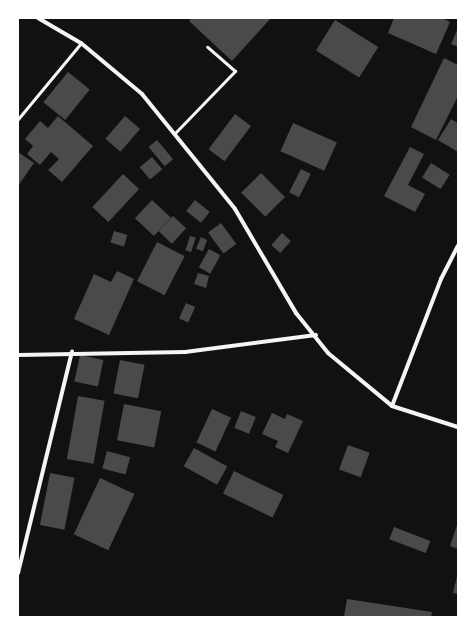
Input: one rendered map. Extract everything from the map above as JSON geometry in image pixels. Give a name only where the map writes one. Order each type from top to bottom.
[{"type":"street","points":[[38,18],[81,43],[142,94],[235,209],[296,313],[316,335],[328,353],[392,406],[458,427]]},
{"type":"street","points":[[392,406],[441,279],[458,246]]},
{"type":"street","points":[[18,355],[72,352],[185,352],[316,335]]},
{"type":"street","points":[[18,573],[72,352]]},
{"type":"lane","points":[[18,119],[81,43]]},
{"type":"lane","points":[[174,134],[234,71],[207,47]]},
{"type":"building","points":[[192,18],[271,18],[232,61],[189,21]]},
{"type":"building","points":[[394,18],[442,18],[450,22],[436,54],[388,33]]},
{"type":"building","points":[[335,20],[378,47],[359,78],[316,51]]},
{"type":"building","points":[[458,28],[458,47],[451,44]]},
{"type":"building","points":[[444,58],[458,65],[458,96],[436,140],[411,127]]},
{"type":"building","points":[[68,72],[90,90],[65,120],[43,102]]},
{"type":"building","points":[[235,114],[251,126],[224,161],[209,149]]},
{"type":"building","points":[[58,116],[93,146],[62,182],[48,170],[59,159],[51,152],[40,165],[27,154],[33,146],[25,139],[40,121],[48,128]]},
{"type":"building","points":[[125,116],[140,129],[120,152],[105,139]]},
{"type":"building","points":[[451,119],[458,123],[458,152],[438,140]]},
{"type":"building","points":[[293,123],[337,143],[324,171],[280,151]]},
{"type":"building","points":[[157,140],[173,159],[165,166],[149,147]]},
{"type":"building","points":[[410,147],[424,154],[408,185],[425,194],[415,212],[384,196]]},
{"type":"building","points":[[18,152],[34,163],[18,186]]},
{"type":"building","points":[[152,157],[162,169],[150,180],[140,167]]},
{"type":"building","points":[[431,163],[450,175],[441,189],[422,177]]},
{"type":"building","points":[[301,169],[311,174],[299,197],[289,192]]},
{"type":"building","points":[[261,173],[285,197],[265,217],[241,193]]},
{"type":"building","points":[[123,174],[139,189],[108,222],[92,207]]},
{"type":"building","points":[[152,200],[171,218],[154,236],[135,218]]},
{"type":"building","points":[[195,200],[210,212],[201,223],[186,211]]},
{"type":"building","points":[[173,216],[186,228],[172,244],[159,231]]},
{"type":"building","points":[[221,223],[236,244],[223,253],[208,232]]},
{"type":"building","points":[[114,231],[127,235],[124,247],[110,242]]},
{"type":"building","points":[[282,233],[291,241],[280,253],[271,245]]},
{"type":"building","points":[[190,236],[196,238],[191,252],[185,250]]},
{"type":"building","points":[[201,237],[207,240],[203,251],[196,249]]},
{"type":"building","points":[[157,242],[185,256],[165,295],[137,281]]},
{"type":"building","points":[[209,249],[220,255],[210,274],[199,267]]},
{"type":"building","points":[[117,271],[134,279],[109,335],[74,319],[94,274],[111,282]]},
{"type":"building","points":[[198,273],[209,276],[206,288],[194,284]]},
{"type":"building","points":[[186,303],[195,307],[188,323],[179,319]]},
{"type":"building","points":[[80,355],[103,360],[98,386],[74,381]]},
{"type":"building","points":[[120,360],[145,365],[138,398],[114,393]]},
{"type":"building","points":[[78,396],[105,401],[93,464],[67,459]]},
{"type":"building","points":[[124,404],[161,411],[154,448],[117,440]]},
{"type":"building","points":[[212,409],[231,418],[215,451],[196,443]]},
{"type":"building","points":[[241,411],[256,417],[249,434],[234,428]]},
{"type":"building","points":[[272,413],[285,419],[287,414],[303,421],[288,453],[275,447],[278,441],[262,434]]},
{"type":"building","points":[[348,445],[370,453],[361,477],[339,469]]},
{"type":"building","points":[[194,448],[227,466],[217,485],[184,466]]},
{"type":"building","points":[[107,451],[130,457],[126,475],[102,468]]},
{"type":"building","points":[[234,471],[283,495],[272,518],[223,493]]},
{"type":"building","points":[[50,473],[75,478],[64,530],[40,525]]},
{"type":"building","points":[[100,478],[134,494],[108,550],[74,534]]},
{"type":"building","points":[[458,522],[458,549],[450,546]]},
{"type":"building","points":[[394,527],[430,541],[426,553],[389,539]]},
{"type":"building","points":[[458,576],[458,594],[453,593]]},
{"type":"building","points":[[347,599],[432,612],[431,617],[344,617]]}]
